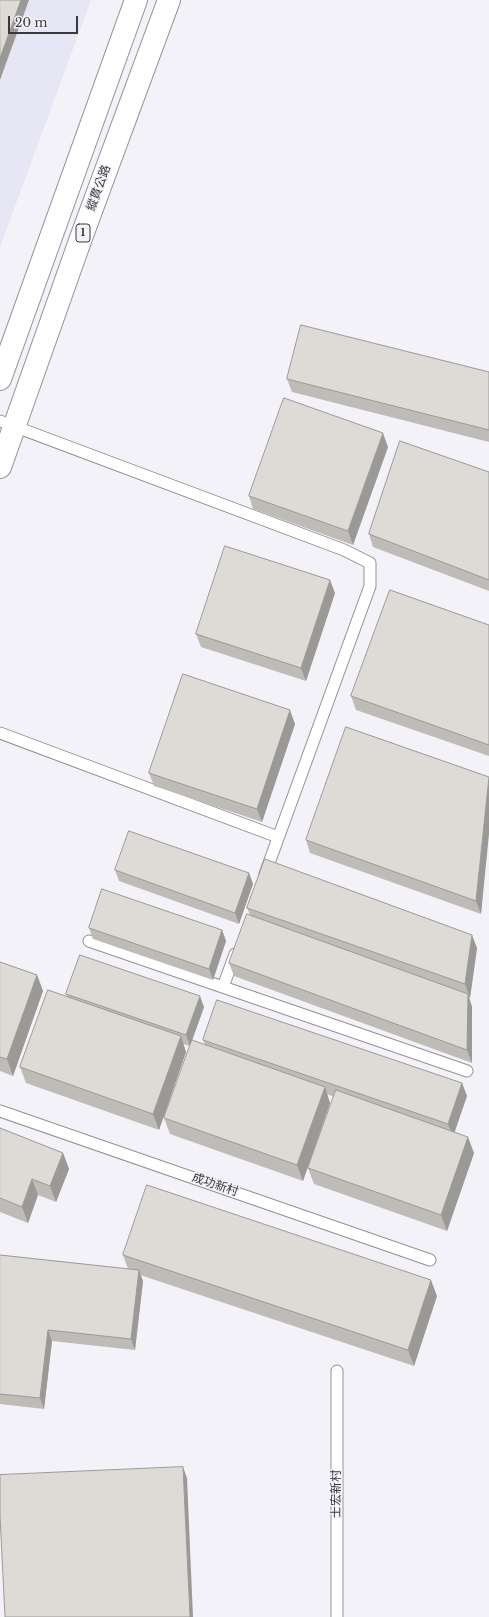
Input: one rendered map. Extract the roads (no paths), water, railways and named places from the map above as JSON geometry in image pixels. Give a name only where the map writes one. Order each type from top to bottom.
[{"type":"main road","points":[[0,379],[136,0]]},
{"type":"main road","name":"縱貫公路","points":[[0,467],[7,424],[81,238],[169,0]]},
{"type":"lane","points":[[7,424],[344,550],[370,563],[370,586],[260,887]]},
{"type":"lane","points":[[0,733],[278,837]]},
{"type":"lane","points":[[88,941],[467,1071]]},
{"type":"lane","points":[[223,987],[239,944]]},
{"type":"lane","name":"成功新村","points":[[0,1110],[430,1260]]},
{"type":"lane","name":"士宏新村","points":[[337,1371],[337,1617]]}]
